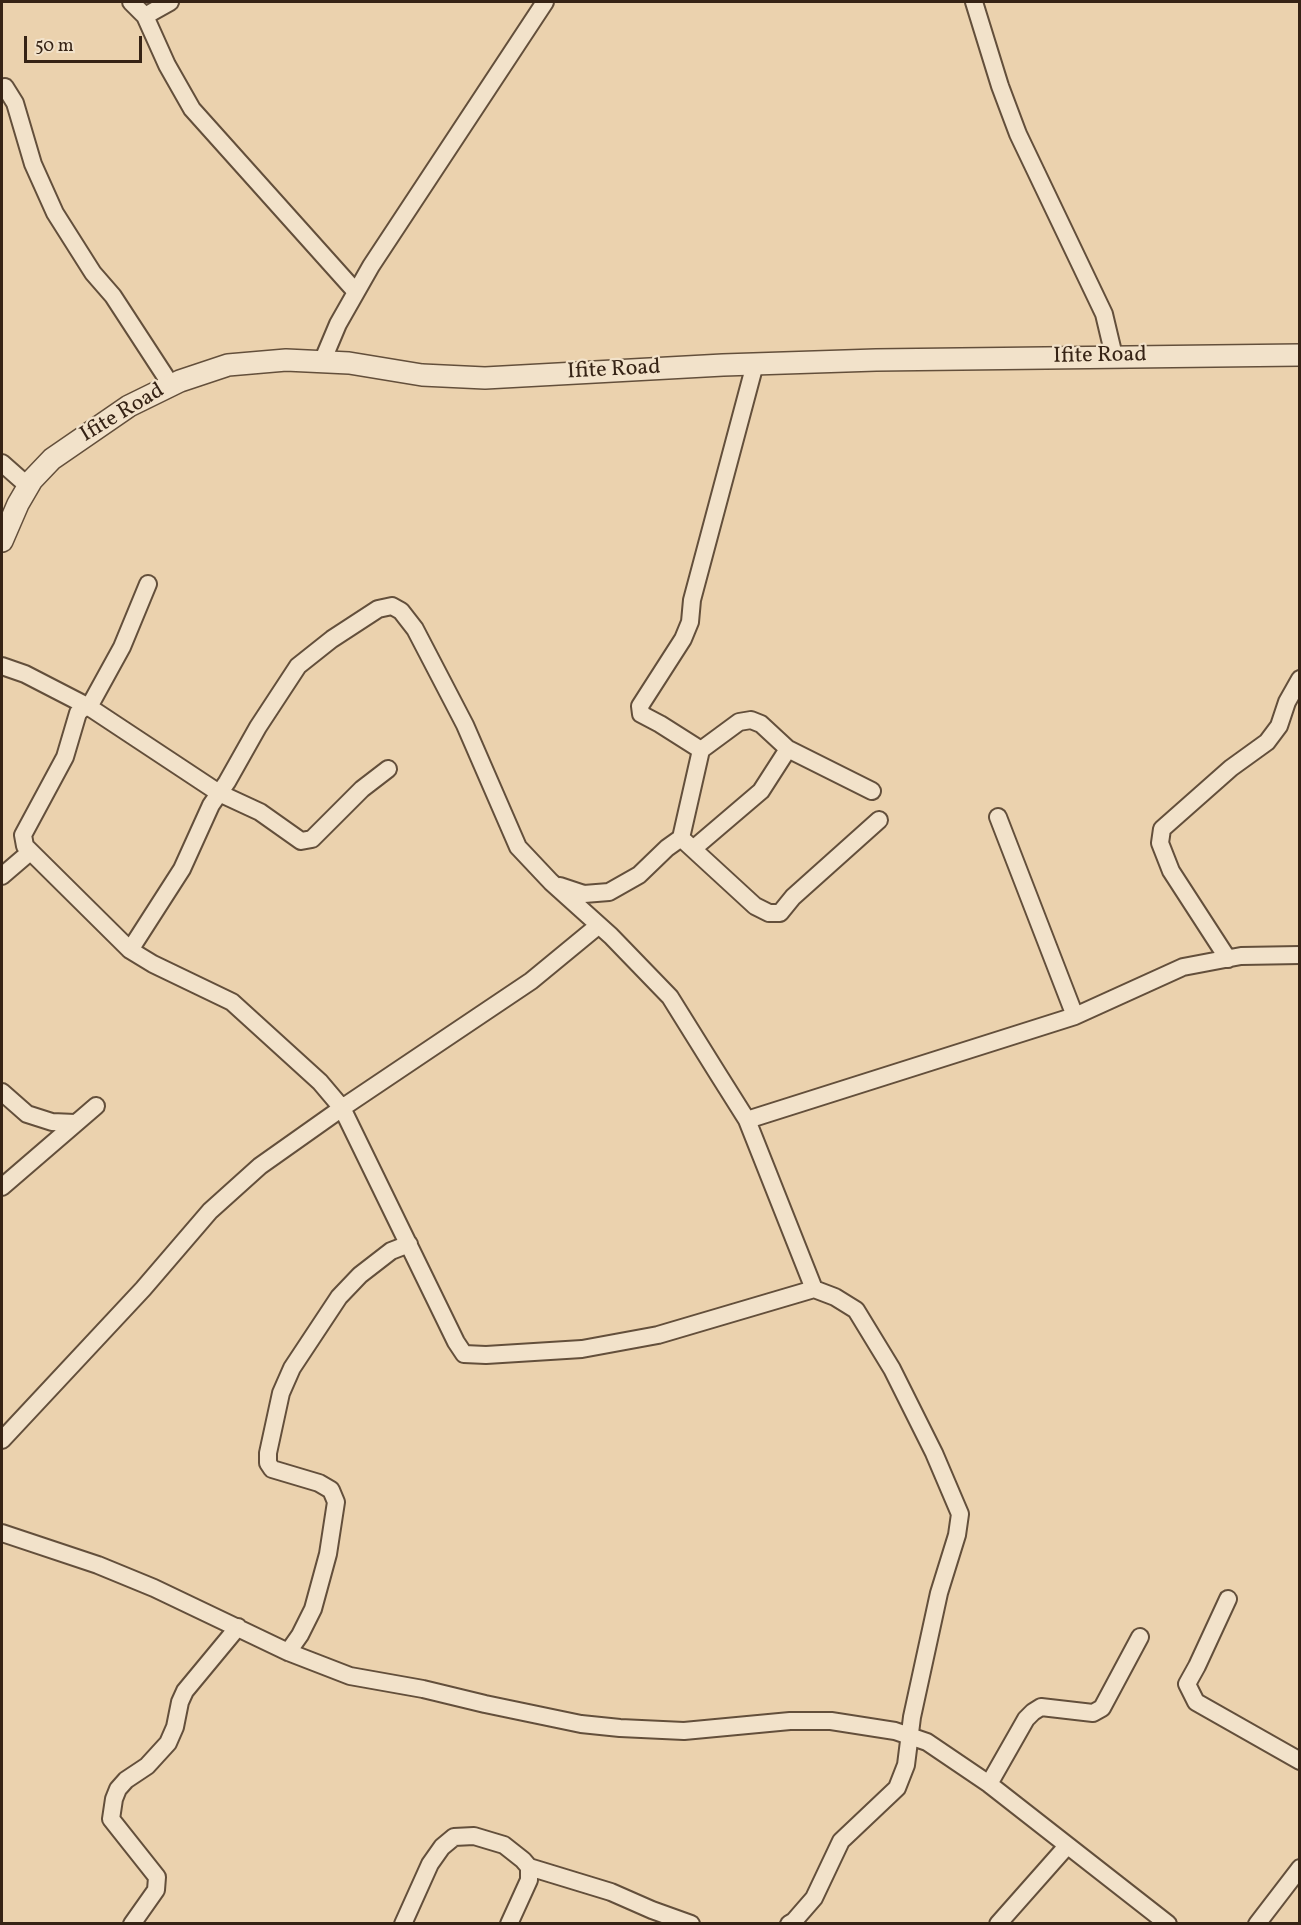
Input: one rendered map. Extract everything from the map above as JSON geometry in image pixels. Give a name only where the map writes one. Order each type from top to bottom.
[{"type":"street","points":[[131,2],[145,16],[167,65],[192,109],[356,292]]},
{"type":"street","points":[[145,16],[170,2]]},
{"type":"street","points":[[322,362],[338,324],[356,292],[424,184],[546,2]]},
{"type":"street","points":[[974,2],[1018,135],[1104,314],[1114,356]]},
{"type":"street","points":[[5,87],[15,103],[33,164],[55,213],[93,273],[113,296],[171,385]]},
{"type":"street","name":"Ifite Road","points":[[2,541],[28,486],[52,459],[129,406],[171,385],[228,365],[286,360],[349,363],[422,375],[484,378],[755,364],[1114,356],[1299,355]]},
{"type":"street","points":[[701,750],[641,714],[640,706],[683,639],[690,622],[692,600],[755,364]]},
{"type":"street","points":[[2,463],[28,486]]},
{"type":"street","points":[[89,707],[122,647],[148,584]]},
{"type":"street","points":[[130,950],[182,869],[211,805],[298,666],[332,639],[378,609],[392,606],[401,611],[420,639],[465,725],[518,848],[550,882],[599,925],[670,997],[747,1120],[814,1289]]},
{"type":"street","points":[[2,666],[25,674],[89,707],[219,793],[260,812],[301,842],[312,839],[362,789],[388,769]]},
{"type":"street","points":[[1228,959],[1171,870],[1160,843],[1162,829],[1231,768],[1267,742],[1279,726],[1287,702],[1299,679]]},
{"type":"street","points":[[89,707],[78,712],[65,757],[22,835],[25,846],[130,950],[153,964],[232,1002],[320,1082],[342,1108],[456,1342],[464,1354],[486,1355],[582,1349],[657,1335],[814,1289],[835,1297],[856,1310],[874,1337],[934,1452],[960,1514],[957,1535],[939,1593],[908,1735],[906,1765],[897,1788],[841,1841],[814,1898],[794,1921],[789,1923]]},
{"type":"street","points":[[687,843],[701,750],[739,722],[751,720],[761,724],[788,749],[872,791]]},
{"type":"street","points":[[550,882],[584,894],[609,892],[639,875],[667,848],[687,843],[761,791],[788,749]]},
{"type":"street","points":[[998,817],[1075,1016]]},
{"type":"street","points":[[687,843],[755,906],[769,913],[780,912],[793,897],[879,820]]},
{"type":"street","points":[[2,876],[30,852]]},
{"type":"street","points":[[2,1440],[143,1289],[210,1211],[260,1166],[531,981],[599,925]]},
{"type":"street","points":[[747,1120],[1075,1016],[1183,967],[1241,956],[1299,955]]},
{"type":"street","points":[[2,1092],[27,1114],[52,1122],[75,1123]]},
{"type":"street","points":[[2,1186],[96,1106]]},
{"type":"street","points":[[288,1652],[300,1635],[313,1609],[328,1554],[336,1502],[331,1490],[272,1469],[268,1463],[268,1453],[281,1393],[292,1368],[339,1297],[360,1275],[391,1251],[409,1244]]},
{"type":"street","points":[[2,1533],[98,1565],[154,1588],[288,1652],[350,1676],[423,1689],[581,1724],[684,1731],[790,1721],[831,1721],[908,1735],[927,1742],[989,1784],[1168,1923]]},
{"type":"street","points":[[1228,1599],[1187,1684],[1196,1702],[1299,1761]]},
{"type":"street","points":[[132,1923],[156,1890],[157,1877],[111,1819],[114,1799],[118,1789],[126,1780],[147,1766],[168,1743],[185,1691],[238,1627]]},
{"type":"street","points":[[989,1784],[1026,1719],[1033,1712],[1041,1707],[1093,1713],[1102,1708],[1140,1637]]},
{"type":"street","points":[[403,1923],[430,1864],[441,1847],[454,1837],[474,1836],[504,1845],[529,1867],[611,1892],[652,1910],[691,1923]]},
{"type":"street","points":[[999,1923],[1067,1846]]},
{"type":"street","points":[[510,1923],[529,1880],[529,1867]]},
{"type":"street","points":[[1257,1923],[1299,1871]]}]
